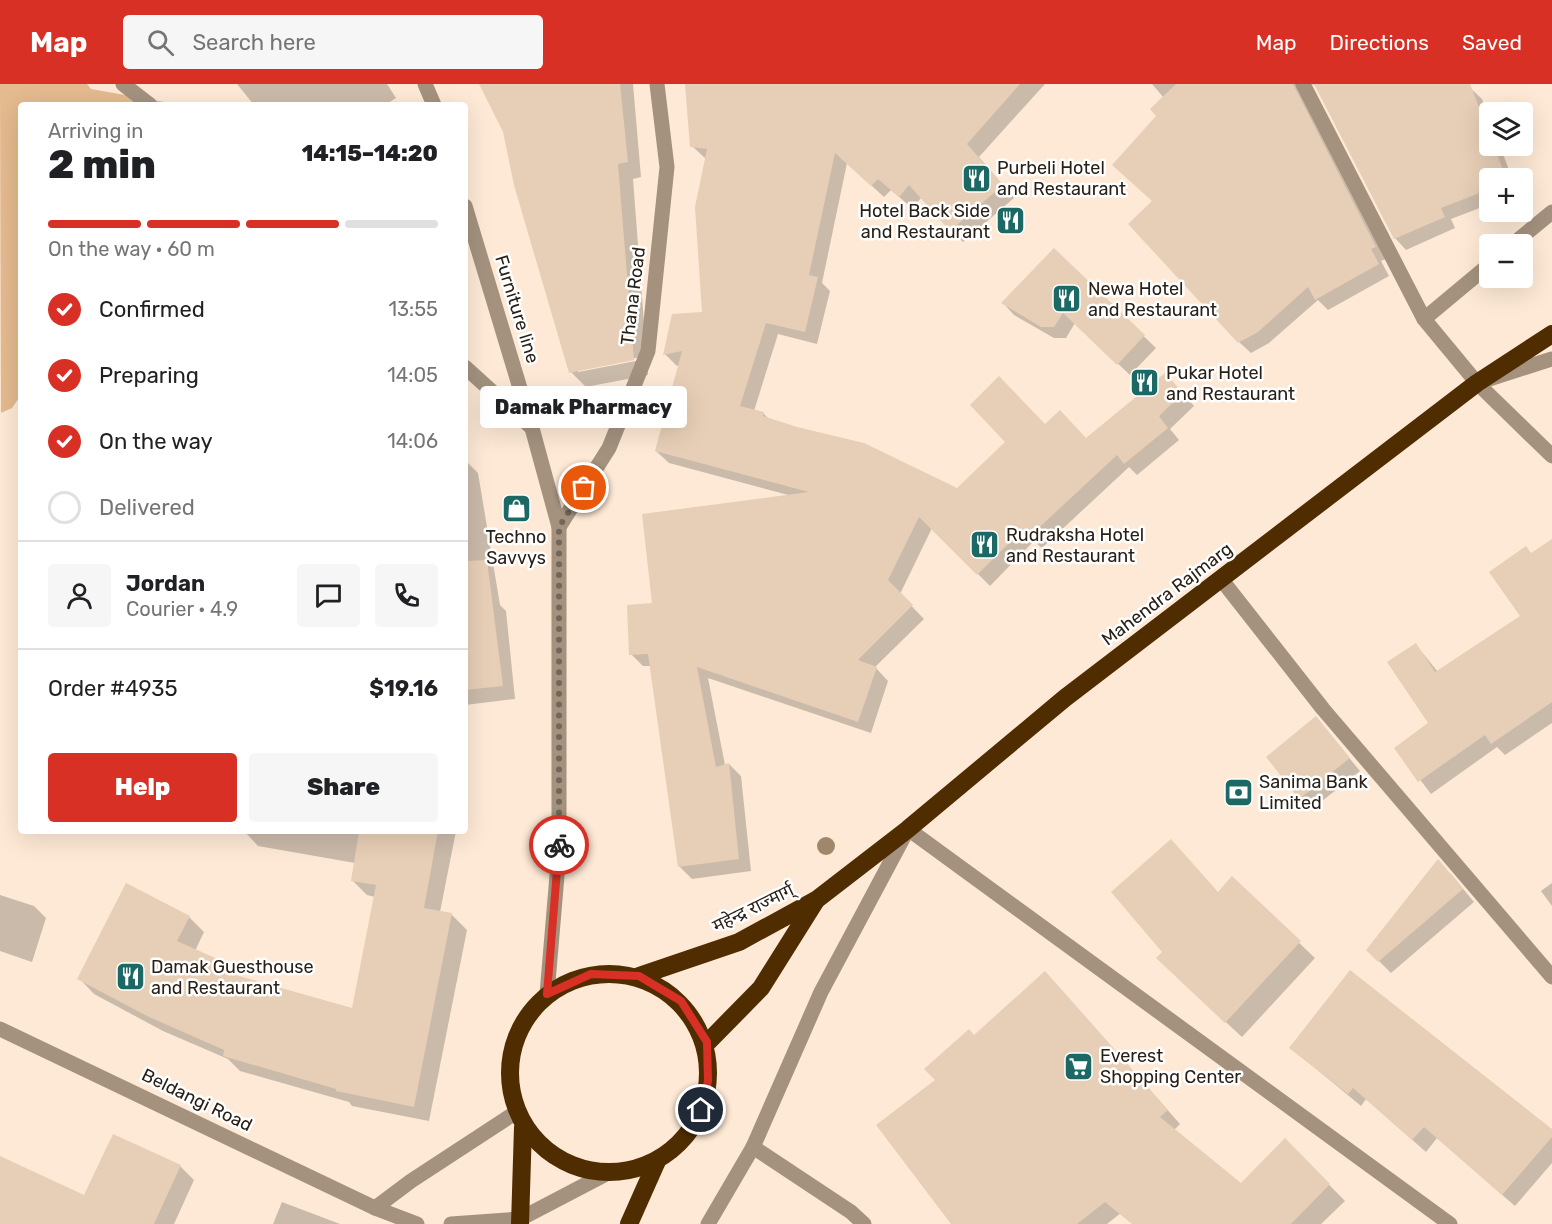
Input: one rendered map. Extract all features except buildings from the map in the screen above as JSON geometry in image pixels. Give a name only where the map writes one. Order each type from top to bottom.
[{"type":"highway","name":"Mahendra Rajmarg","points":[[816,900],[908,829],[1065,698],[1477,383],[1552,334]]},
{"type":"highway","name":"महेन्द्र राज्मार्ग्","points":[[639,976],[681,1001],[707,1042],[761,988],[816,900]]},
{"type":"highway","name":"महेन्द्र राज्मार्ग्","points":[[520,1222],[521,1119],[509,1081],[517,1032],[547,994],[591,974],[639,976],[739,942],[816,900]]},
{"type":"highway","points":[[629,1224],[657,1161],[685,1134],[701,1110],[708,1081],[707,1042]]},
{"type":"highway","name":"महेन्द्र राज्मार्ग्","points":[[521,1119],[558,1162],[604,1175]]},
{"type":"highway","points":[[604,1175],[657,1161]]},
{"type":"street","points":[[123,84],[146,102]]},
{"type":"street","points":[[425,84],[433,102]]},
{"type":"street","name":"Thana Road","points":[[559,527],[609,448],[648,351],[667,167],[657,84]]},
{"type":"street","points":[[1303,84],[1424,320],[1477,383],[1552,456]]},
{"type":"street","points":[[1525,234],[1552,212]]},
{"type":"street","name":"Furniture line","points":[[468,216],[532,428],[559,527],[559,852],[547,994]]},
{"type":"street","points":[[1424,320],[1479,273]]},
{"type":"street","points":[[1477,383],[1552,359]]},
{"type":"street","points":[[468,370],[532,428]]},
{"type":"street","points":[[1221,579],[1323,709],[1552,977]]},
{"type":"street","points":[[708,1224],[753,1147],[821,992],[908,829],[1450,1224]]},
{"type":"street","name":"Beldangi Road","points":[[0,1029],[375,1208],[417,1224]]},
{"type":"street","points":[[375,1208],[411,1181],[521,1119]]},
{"type":"street","points":[[753,1147],[851,1212],[864,1224]]},
{"type":"street","points":[[451,1224],[520,1222],[604,1175]]},
{"type":"shaded area","points":[[0,84],[87,84],[91,89],[165,102],[18,102],[18,399],[12,408],[1,413]]},
{"type":"way so far","points":[[559,845],[559,527],[584,488]]},
{"type":"place","name":"Purbeli Hotel and Restaurant","points":[[976,178]]},
{"type":"place","name":"Hotel Back Side and Restaurant","points":[[1011,221]]},
{"type":"place","name":"Newa Hotel and Restaurant","points":[[1067,299]]},
{"type":"place","name":"Pukar Hotel and Restaurant","points":[[1145,383]]},
{"type":"place","name":"Damak Pharmacy","points":[[584,488]]},
{"type":"place","name":"Techno Savvys","points":[[516,508]]},
{"type":"place","name":"Rudraksha Hotel and Restaurant","points":[[985,545]]},
{"type":"place","name":"Sanima Bank Limited","points":[[1238,792]]},
{"type":"place","name":"Damak Guesthouse and Restaurant","points":[[130,977]]},
{"type":"place","name":"Everest Shopping Center","points":[[1079,1066]]},
{"type":"route","points":[[559,845],[547,994],[591,974],[639,976],[681,1001],[707,1042],[708,1081],[701,1110]]}]
